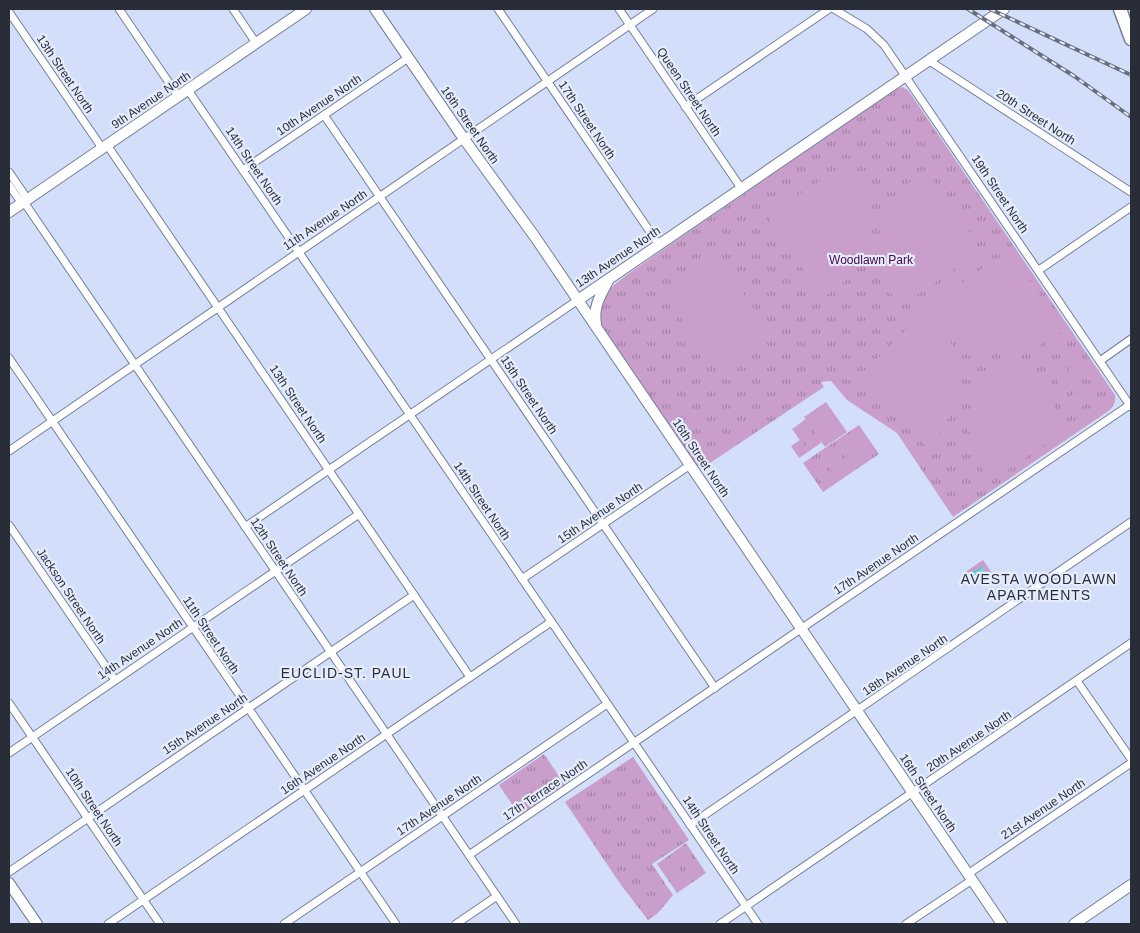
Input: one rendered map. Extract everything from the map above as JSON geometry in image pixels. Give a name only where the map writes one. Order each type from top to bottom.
[{"type":"highway","points":[[1120,9],[1131,39]]},
{"type":"street","points":[[119,9],[178,96]]},
{"type":"street","points":[[233,9],[256,43]]},
{"type":"street","name":"9th Avenue North","points":[[9,212],[306,9]]},
{"type":"street","name":"16th Street North","points":[[375,9],[464,139],[535,237],[1002,924]]},
{"type":"street","name":"17th Street North","points":[[498,9],[658,245]]},
{"type":"street","name":"Queen Street North","points":[[619,9],[741,188]]},
{"type":"street","name":"11th Avenue North","points":[[9,451],[654,9]]},
{"type":"street","points":[[685,106],[829,9]]},
{"type":"street","name":"19th Street North","points":[[834,9],[876,36],[884,44],[1131,405]]},
{"type":"street","name":"13th Avenue North","points":[[245,527],[1004,9]]},
{"type":"street","name":"13th Street North","points":[[9,12],[218,307],[470,677]]},
{"type":"street","name":"10th Avenue North","points":[[243,170],[408,58]]},
{"type":"street","name":"20th Street North","points":[[928,60],[1131,192]]},
{"type":"street","name":"14th Street North","points":[[188,90],[758,924]]},
{"type":"street","name":"15th Street North","points":[[324,115],[715,688]]},
{"type":"street","name":"12th Street North","points":[[9,172],[24,194],[24,202]]},
{"type":"street","name":"12th Street North","points":[[9,185],[18,198],[24,202],[516,924]]},
{"type":"street","points":[[1039,270],[1131,207]]},
{"type":"street","points":[[596,327],[595,313],[597,301],[610,278]]},
{"type":"street","points":[[1100,361],[1131,340]]},
{"type":"street","name":"11th Street North","points":[[9,358],[396,924]]},
{"type":"street","name":"17th Avenue North","points":[[634,743],[1131,405]]},
{"type":"street","name":"15th Avenue North","points":[[522,579],[690,465]]},
{"type":"street","name":"14th Avenue North","points":[[9,753],[359,514]]},
{"type":"street","name":"18th Avenue North","points":[[690,825],[1131,522]]},
{"type":"street","name":"Jackson Street North","points":[[9,525],[115,680]]},
{"type":"street","name":"15th Avenue North","points":[[9,872],[414,595]]},
{"type":"street","name":"16th Avenue North","points":[[108,924],[551,622]]},
{"type":"street","name":"20th Avenue North","points":[[720,924],[1131,643]]},
{"type":"street","points":[[1077,681],[1131,761]]},
{"type":"street","name":"10th Street North","points":[[9,703],[160,924]]},
{"type":"street","name":"17th Avenue North","points":[[284,924],[607,704]]},
{"type":"street","name":"17th Terrace North","points":[[469,855],[634,743]]},
{"type":"street","name":"21st Avenue North","points":[[906,924],[1131,761]]},
{"type":"street","points":[[9,883],[37,924]]},
{"type":"street","points":[[1074,924],[1131,885]]},
{"type":"street","points":[[456,924],[497,896]]},
{"type":"green space","name":"Woodlawn Park","points":[[902,87],[908,90],[1115,395],[1114,403],[1110,410],[953,517],[897,433],[847,400],[831,381],[821,382],[824,387],[710,463],[703,463],[697,467],[603,327],[600,317],[602,299],[624,277]]},
{"type":"green space","points":[[850,161],[861,178],[868,196],[870,222],[868,235],[865,247],[854,270],[843,283],[824,297],[777,234],[770,217],[775,210]]},
{"type":"green space","points":[[925,170],[976,241],[977,247],[975,255],[899,307],[888,287],[881,268],[878,250],[879,232],[885,215],[894,199]]},
{"type":"green space","points":[[1009,251],[1063,330],[1041,344],[1022,351],[1000,352],[977,348],[948,332],[927,305]]},
{"type":"green space","points":[[717,255],[772,335],[718,372],[663,292]]},
{"type":"green space","points":[[926,310],[948,337],[958,367],[957,396],[952,410],[946,423],[927,447],[861,382],[863,373]]},
{"type":"green space","points":[[1019,354],[1069,428],[990,482],[979,463],[971,442],[969,415],[971,403],[980,380],[988,371],[996,364]]},
{"type":"green space","points":[[1074,365],[1083,378],[1076,382],[1068,369]]},
{"type":"green space","points":[[1061,373],[1070,386],[1063,390],[1055,377]]},
{"type":"green space","points":[[1088,384],[1097,397],[1090,402],[1081,389]]},
{"type":"green space","points":[[1075,393],[1084,406],[1077,410],[1069,397]]},
{"type":"green space","points":[[826,402],[847,432],[825,447],[804,417]]},
{"type":"green space","points":[[806,419],[822,442],[808,452],[792,429]]},
{"type":"green space","points":[[859,425],[879,454],[823,492],[803,463]]},
{"type":"green space","points":[[858,432],[872,451],[863,457],[849,438]]},
{"type":"green space","points":[[800,440],[808,452],[799,458],[791,446]]},
{"type":"green space","points":[[846,440],[860,459],[851,465],[837,446]]},
{"type":"green space","points":[[830,451],[844,470],[835,476],[822,457]]},
{"type":"green space","points":[[818,459],[831,478],[823,485],[809,465]]},
{"type":"green space","points":[[983,560],[992,573],[973,586],[964,573]]},
{"type":"green space","points":[[544,754],[565,785],[520,816],[499,785]]},
{"type":"green space","points":[[633,757],[689,840],[652,864],[673,895],[658,913],[648,920],[621,885],[565,802]]},
{"type":"green space","points":[[686,843],[706,873],[677,893],[657,864]]},
{"type":"green space","points":[[687,850],[700,869],[691,875],[678,856]]},
{"type":"green space","points":[[672,860],[686,879],[677,885],[663,866]]},
{"type":"water","points":[[981,566],[985,568],[983,575],[972,579],[970,575],[972,571],[978,570]]},
{"type":"railway","points":[[968,9],[1074,76],[1131,117]]},
{"type":"railway","points":[[990,9],[1131,75]]},
{"type":"district","name":"AVESTA WOODLAWN APARTMENTS","points":[[1039,588]]},
{"type":"district","name":"EUCLID-ST. PAUL","points":[[346,673]]}]
